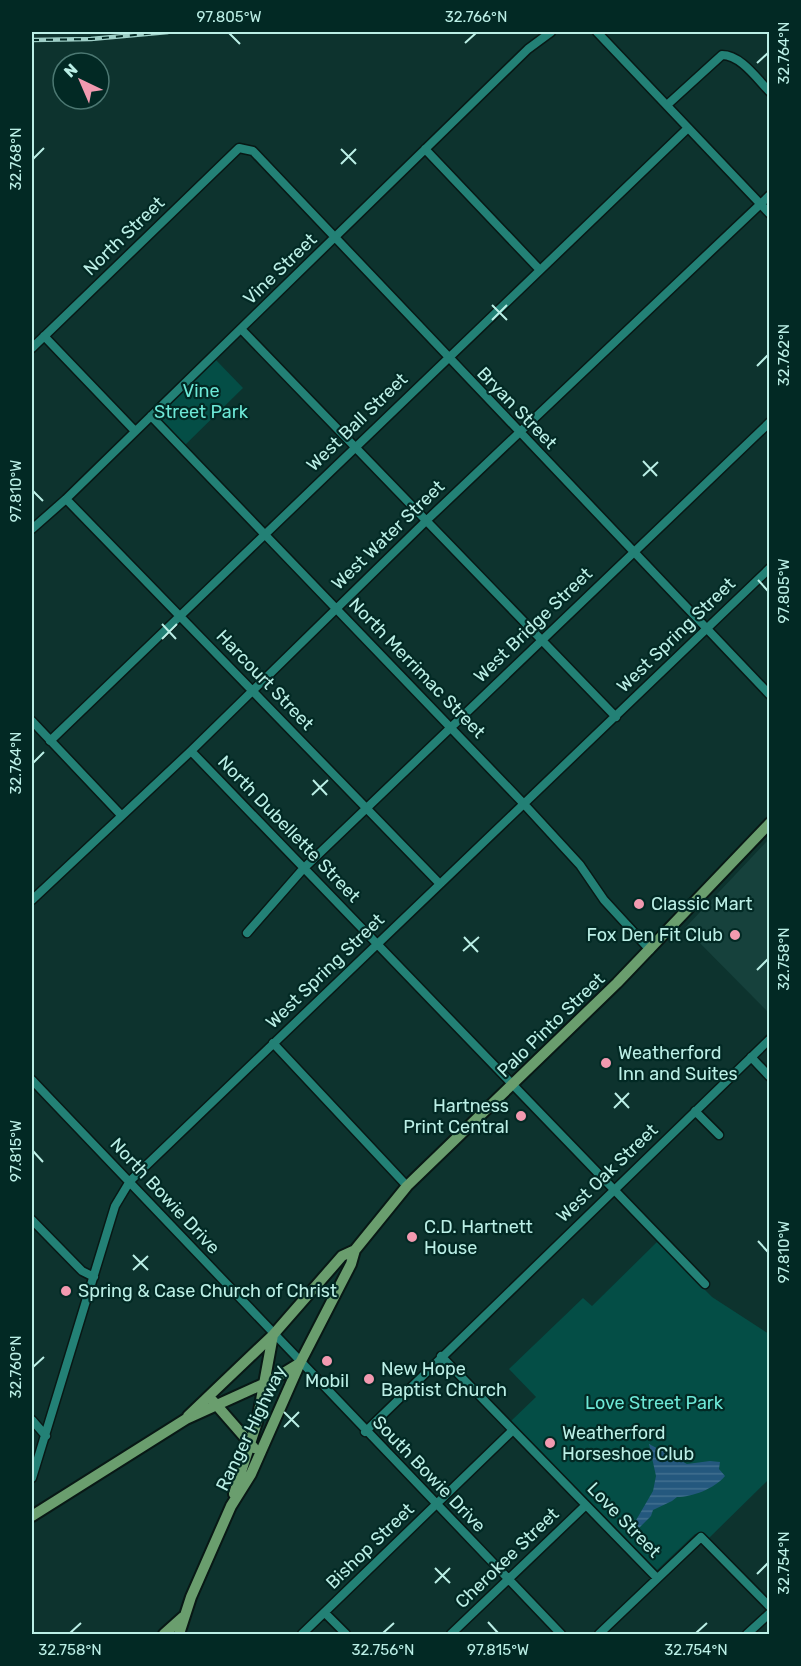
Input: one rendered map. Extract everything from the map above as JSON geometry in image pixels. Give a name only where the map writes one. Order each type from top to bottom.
[{"type":"main road","name":"Palo Pinto Street","points":[[300,1363],[323,1315],[342,1256],[354,1250],[407,1186],[512,1087],[650,950],[770,823]]},
{"type":"main road","name":"Palo Pinto Street","points":[[213,1401],[232,1384],[242,1368],[273,1335],[334,1278]]},
{"type":"main road","name":"Ranger Highway","points":[[231,1506],[240,1471],[251,1444],[273,1335]]},
{"type":"main road","name":"Ranger Highway","points":[[179,1635],[185,1615],[231,1506],[260,1454],[300,1363]]},
{"type":"main road","points":[[32,1516],[213,1401],[264,1384],[300,1363]]},
{"type":"main road","points":[[213,1401],[260,1454]]},
{"type":"main road","points":[[164,1635],[185,1615]]},
{"type":"street","name":"Vine Street","points":[[33,525],[66,499],[528,49],[551,32]]},
{"type":"street","points":[[597,32],[770,214]]},
{"type":"street","points":[[667,105],[722,55],[730,55],[770,92]]},
{"type":"street","name":"West Ball Street","points":[[50,741],[688,128]]},
{"type":"street","name":"Bryan Street","points":[[239,148],[253,151],[447,358],[770,695]]},
{"type":"street","name":"North Street","points":[[32,348],[239,148]]},
{"type":"street","points":[[425,149],[540,270]]},
{"type":"street","name":"West Water Street","points":[[32,900],[192,751],[518,432],[770,195]]},
{"type":"street","points":[[241,329],[616,717]]},
{"type":"street","points":[[44,336],[135,431]]},
{"type":"street","name":"North Merrimac Street","points":[[151,416],[523,803],[580,865],[604,900],[650,950]]},
{"type":"street","name":"West Bridge Street","points":[[247,933],[303,869],[770,422]]},
{"type":"street","name":"Harcourt Street","points":[[66,499],[440,884]]},
{"type":"street","name":"West Spring Street","points":[[32,1478],[115,1206],[130,1182],[770,568]]},
{"type":"street","points":[[32,721],[121,815]]},
{"type":"street","name":"North Dubellette Street","points":[[192,751],[512,1087],[705,1284]]},
{"type":"street","name":"West Oak Street","points":[[365,1432],[612,1189],[770,1039]]},
{"type":"street","points":[[273,1043],[407,1186]]},
{"type":"street","points":[[751,1057],[770,1077]]},
{"type":"street","name":"North Bowie Drive","points":[[32,1080],[273,1335]]},
{"type":"street","points":[[695,1111],[719,1135]]},
{"type":"street","points":[[32,1220],[82,1271],[94,1277]]},
{"type":"street","name":"South Bowie Drive","points":[[273,1335],[561,1635]]},
{"type":"street","name":"Love Street","points":[[441,1356],[657,1578]]},
{"type":"street","points":[[32,1420],[46,1436]]},
{"type":"street","name":"Bishop Street","points":[[302,1635],[513,1430]]},
{"type":"street","name":"Cherokee Street","points":[[451,1635],[586,1505]]},
{"type":"street","points":[[599,1635],[701,1537],[770,1606]]},
{"type":"street","points":[[325,1613],[346,1635]]},
{"type":"street","points":[[747,1635],[770,1613]]},
{"type":"shaded area","points":[[769,839],[769,1013],[685,928]]},
{"type":"shaded area","points":[[649,1444],[687,1464],[720,1462],[719,1469],[725,1476],[709,1488],[689,1496],[677,1497],[653,1510],[651,1516],[639,1528],[635,1522],[653,1491],[656,1476]]},
{"type":"green space","name":"Vine Street Park","points":[[216,360],[243,388],[184,446],[158,416]]},
{"type":"green space","name":"Love Street Park","points":[[657,1242],[712,1297],[769,1334],[769,1479],[709,1538],[703,1533],[695,1534],[657,1570],[511,1421],[536,1397],[509,1369],[583,1298],[592,1306]]},
{"type":"railway","points":[[32,40],[91,39],[168,32]]},
{"type":"place","name":"Classic Mart","points":[[639,904]]},
{"type":"place","name":"Fox Den Fit Club","points":[[735,935]]},
{"type":"place","name":"Weatherford Inn and Suites","points":[[606,1063]]},
{"type":"place","name":"Hartness Print Central","points":[[521,1116]]},
{"type":"place","name":"C.D. Hartnett House","points":[[412,1237]]},
{"type":"place","name":"Spring & Case Church of Christ","points":[[66,1291]]},
{"type":"place","name":"Mobil","points":[[327,1361]]},
{"type":"place","name":"New Hope Baptist Church","points":[[369,1379]]},
{"type":"place","name":"Weatherford Horseshoe Club","points":[[550,1443]]}]
